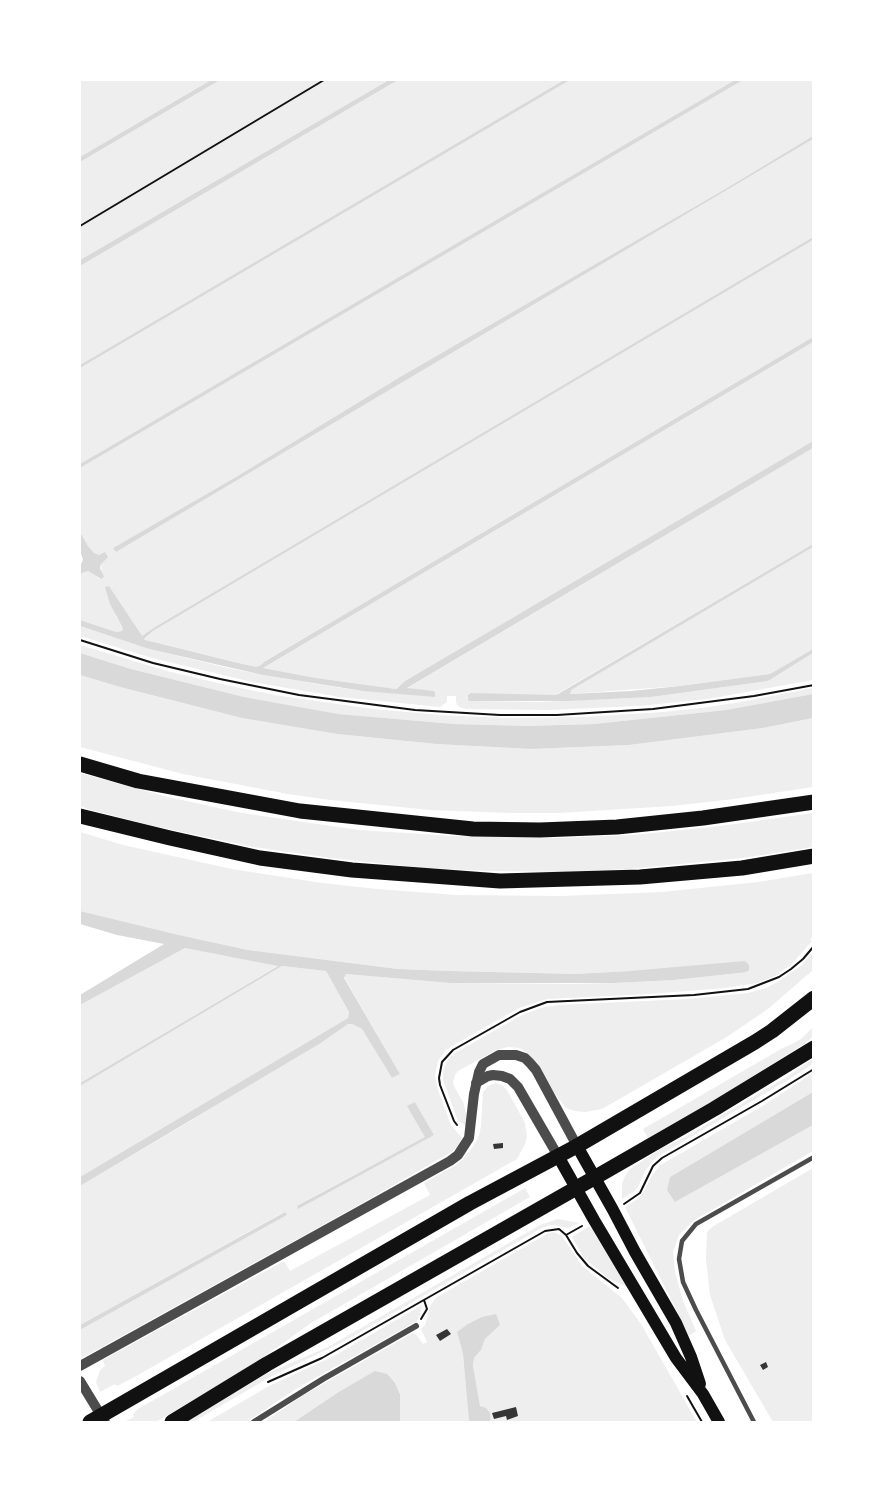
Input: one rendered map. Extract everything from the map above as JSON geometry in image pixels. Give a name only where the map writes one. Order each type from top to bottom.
[{"type":"highway","points":[[80,764],[138,781],[300,811],[473,829],[540,830],[617,827],[703,818],[813,802]]},
{"type":"highway","points":[[80,816],[260,858],[352,870],[500,880],[640,877],[742,868],[813,856]]},
{"type":"highway","points":[[90,1422],[470,1203],[577,1146],[755,1042],[813,998]]},
{"type":"highway","points":[[172,1422],[714,1110],[813,1048]]},
{"type":"main road","points":[[577,1146],[634,1252],[676,1323],[692,1357],[703,1394]]},
{"type":"main road","points":[[558,1156],[676,1358],[703,1394],[719,1422]]},
{"type":"street","points":[[80,1366],[458,1155],[470,1138],[476,1083],[483,1064],[489,1059],[508,1054],[516,1054],[525,1058],[536,1070],[577,1146]]},
{"type":"street","points":[[476,1083],[493,1076],[510,1079],[518,1087],[558,1156]]},
{"type":"street","points":[[254,1422],[323,1379],[416,1326]]},
{"type":"street","points":[[80,1381],[105,1422]]},
{"type":"lane","points":[[754,1422],[683,1282],[679,1259],[682,1241],[696,1224],[813,1157]]},
{"type":"path","points":[[80,226],[324,80]]},
{"type":"path","points":[[80,640],[153,663],[220,679],[299,695],[415,710],[500,715],[557,715],[652,709],[715,702],[813,685]]},
{"type":"path","points":[[470,1138],[454,1121],[440,1085],[441,1062],[453,1050],[520,1012],[547,1002],[694,995],[748,989],[779,978],[803,959],[813,946]]},
{"type":"path","points":[[613,1210],[640,1193],[653,1166],[662,1158],[813,1069]]},
{"type":"path","points":[[566,1235],[594,1220]]},
{"type":"path","points":[[268,1382],[322,1358],[545,1231],[559,1229],[566,1235],[588,1266],[624,1293]]},
{"type":"path","points":[[416,1326],[427,1309],[424,1300]]},
{"type":"path","points":[[685,1393],[702,1422]]},
{"type":"shaded area","points":[[80,80],[211,80],[80,157]]},
{"type":"shaded area","points":[[211,80],[220,80],[80,162],[80,157]]},
{"type":"shaded area","points":[[220,80],[389,80],[80,260],[80,162]]},
{"type":"shaded area","points":[[389,80],[398,80],[80,266],[80,260]]},
{"type":"shaded area","points":[[398,80],[564,80],[80,365],[80,266]]},
{"type":"shaded area","points":[[564,80],[570,80],[80,368],[80,365]]},
{"type":"shaded area","points":[[570,80],[735,80],[80,464],[80,368]]},
{"type":"shaded area","points":[[735,80],[743,80],[80,468],[80,464]]},
{"type":"shaded area","points":[[743,80],[813,80],[813,136],[113,548],[116,552],[813,139],[813,237],[141,637],[109,586],[116,616],[124,628],[122,631],[116,632],[80,620],[80,574],[88,571],[100,579],[103,560],[88,546],[80,532],[80,468]]},
{"type":"shaded area","points":[[813,136],[813,139],[116,552],[113,548],[236,477],[400,377]]},
{"type":"shaded area","points":[[813,237],[813,240],[153,631],[144,639],[256,667],[261,665],[813,337],[813,342],[263,668],[396,689],[405,681],[813,441],[813,448],[407,688],[434,691],[435,697],[363,691],[263,675],[149,649],[80,626],[80,620],[116,632],[122,631],[123,628],[110,604],[105,587],[109,586],[142,636]]},
{"type":"shaded area","points":[[813,240],[813,337],[261,665],[256,667],[144,640],[153,631]]},
{"type":"shaded area","points":[[813,342],[813,441],[395,689],[263,668]]},
{"type":"shaded area","points":[[813,448],[813,544],[555,695],[467,697],[470,701],[541,702],[651,697],[768,681],[813,653],[813,680],[708,699],[639,706],[549,710],[465,709],[458,706],[456,696],[447,696],[447,702],[440,707],[340,697],[252,682],[152,658],[80,636],[80,626],[149,649],[228,668],[341,688],[363,691],[434,691],[406,689]]},
{"type":"shaded area","points":[[80,532],[94,553],[99,555],[105,552],[108,557],[101,564],[100,568],[104,577],[101,579],[88,571],[80,574],[83,560],[80,550]]},
{"type":"shaded area","points":[[813,544],[813,547],[571,690],[570,694],[631,691],[770,674],[813,649],[813,653],[768,681],[651,697],[569,701],[469,701],[468,699],[471,693],[558,694]]},
{"type":"shaded area","points":[[813,547],[813,649],[770,674],[680,686],[570,694],[570,690]]},
{"type":"shaded area","points":[[80,645],[167,671],[281,696],[373,709],[440,715],[505,718],[583,717],[701,708],[813,688],[813,694],[726,710],[594,724],[528,726],[454,724],[337,714],[244,697],[131,669],[80,653]]},
{"type":"shaded area","points":[[80,653],[131,669],[244,697],[338,714],[454,724],[528,726],[594,724],[726,710],[813,694],[813,718],[763,728],[629,745],[531,749],[436,744],[337,734],[242,718],[120,687],[80,675]]},
{"type":"shaded area","points":[[80,675],[242,718],[337,734],[436,744],[531,749],[629,745],[763,728],[813,718],[813,787],[672,806],[559,813],[430,810],[288,794],[183,774],[80,747]]},
{"type":"shaded area","points":[[80,773],[168,797],[242,813],[359,830],[453,836],[557,838],[634,835],[813,813],[813,847],[743,858],[629,869],[565,872],[424,868],[253,847],[88,809],[80,806]]},
{"type":"shaded area","points":[[80,832],[123,845],[232,869],[322,883],[457,895],[561,896],[662,892],[758,882],[813,873],[814,935],[810,940],[812,941],[791,965],[775,976],[758,983],[650,994],[547,999],[519,1008],[452,1046],[438,1061],[435,1076],[451,1125],[462,1138],[450,1153],[80,1359],[80,1330],[287,1215],[284,1212],[80,1325],[80,1186],[348,1024],[362,1029],[392,1078],[400,1074],[344,977],[346,974],[450,983],[574,984],[674,980],[739,973],[630,971],[575,974],[398,969],[248,950],[80,911]],"holes":[[[415,1102],[434,1135],[297,1205],[426,1137],[408,1106]]]},
{"type":"shaded area","points":[[80,911],[248,950],[398,969],[575,974],[745,961],[749,965],[749,970],[674,980],[614,983],[450,983],[346,974],[344,978],[400,1074],[392,1078],[362,1029],[348,1024],[319,1044],[80,1186],[80,1177],[348,1018],[349,1012],[326,971],[282,966],[80,1086],[80,1083],[278,966],[185,948],[80,1005],[80,995],[164,944],[117,935],[80,924]]},
{"type":"shaded area","points":[[185,948],[279,965],[80,1083],[80,1005]]},
{"type":"shaded area","points":[[813,952],[813,970],[768,1009],[725,1038],[602,1109],[585,1112],[566,1108],[530,1055],[520,1048],[508,1047],[496,1050],[458,1071],[455,1075],[453,1082],[464,1104],[466,1126],[458,1121],[443,1080],[443,1071],[447,1061],[455,1053],[522,1015],[558,1005],[687,999],[748,993],[766,988],[779,981],[802,965]]},
{"type":"shaded area","points":[[282,966],[326,971],[349,1012],[348,1018],[80,1177],[80,1086]]},
{"type":"shaded area","points":[[813,1027],[813,1037],[804,1044],[715,1100],[648,1138],[643,1129],[801,1039]]},
{"type":"shaded area","points":[[813,1059],[813,1064],[788,1080],[655,1158],[645,1171],[635,1191],[622,1199],[622,1184],[630,1169],[662,1148],[685,1137],[785,1078]]},
{"type":"shaded area","points":[[813,1073],[813,1092],[670,1177],[675,1202],[813,1125],[813,1151],[693,1221],[679,1235],[673,1252],[675,1272],[683,1301],[696,1331],[689,1336],[625,1207],[643,1193],[659,1166],[764,1105]]},
{"type":"shaded area","points":[[495,1083],[507,1090],[525,1123],[527,1137],[517,1159],[131,1379],[100,1392],[96,1382],[100,1370],[105,1366],[103,1360],[284,1261],[290,1271],[430,1195],[424,1183],[462,1160],[479,1136],[483,1092]]},
{"type":"shaded area","points":[[813,1092],[813,1125],[675,1202],[667,1190],[670,1177]]},
{"type":"shaded area","points":[[415,1102],[434,1135],[298,1209],[297,1206],[425,1137],[407,1106]]},
{"type":"shaded area","points":[[813,1168],[813,1422],[773,1422],[725,1340],[710,1295],[706,1259],[707,1232]]},
{"type":"shaded area","points":[[525,1188],[530,1197],[311,1323],[258,1361],[156,1422],[124,1422],[134,1417],[133,1414],[138,1409]]},
{"type":"shaded area","points":[[285,1212],[287,1215],[80,1330],[80,1325]]},
{"type":"shaded area","points":[[558,1219],[579,1223],[568,1228],[550,1225],[542,1228],[341,1343],[272,1376],[193,1422],[186,1422],[266,1374],[328,1347],[540,1225]]},
{"type":"shaded area","points":[[588,1227],[598,1236],[633,1290],[609,1279],[584,1258],[572,1237]]},
{"type":"shaded area","points":[[554,1232],[562,1236],[582,1266],[622,1298],[641,1324],[697,1422],[491,1422],[490,1413],[480,1406],[473,1365],[474,1358],[481,1350],[485,1339],[500,1325],[457,1332],[463,1354],[469,1422],[400,1422],[400,1393],[395,1383],[354,1384],[294,1422],[264,1422],[302,1396],[413,1333],[423,1344],[427,1342],[421,1329],[425,1325],[431,1304],[437,1297]]},
{"type":"shaded area","points":[[422,1305],[417,1321],[299,1387],[246,1422],[207,1422],[269,1386],[334,1356]]},
{"type":"shaded area","points":[[496,1314],[500,1325],[485,1339],[481,1350],[474,1358],[473,1365],[480,1406],[486,1408],[490,1413],[491,1422],[469,1422],[463,1354],[457,1332],[482,1317]]},
{"type":"shaded area","points":[[375,1371],[387,1374],[395,1383],[400,1394],[400,1422],[294,1422],[337,1393]]},
{"type":"building","points":[[503,1143],[503,1148],[494,1149],[493,1144]]},
{"type":"building","points":[[447,1329],[451,1334],[440,1341],[436,1335]]},
{"type":"building","points":[[766,1362],[768,1367],[763,1370],[760,1365]]},
{"type":"building","points":[[516,1407],[518,1416],[507,1420],[506,1416],[494,1419],[492,1413]]}]
